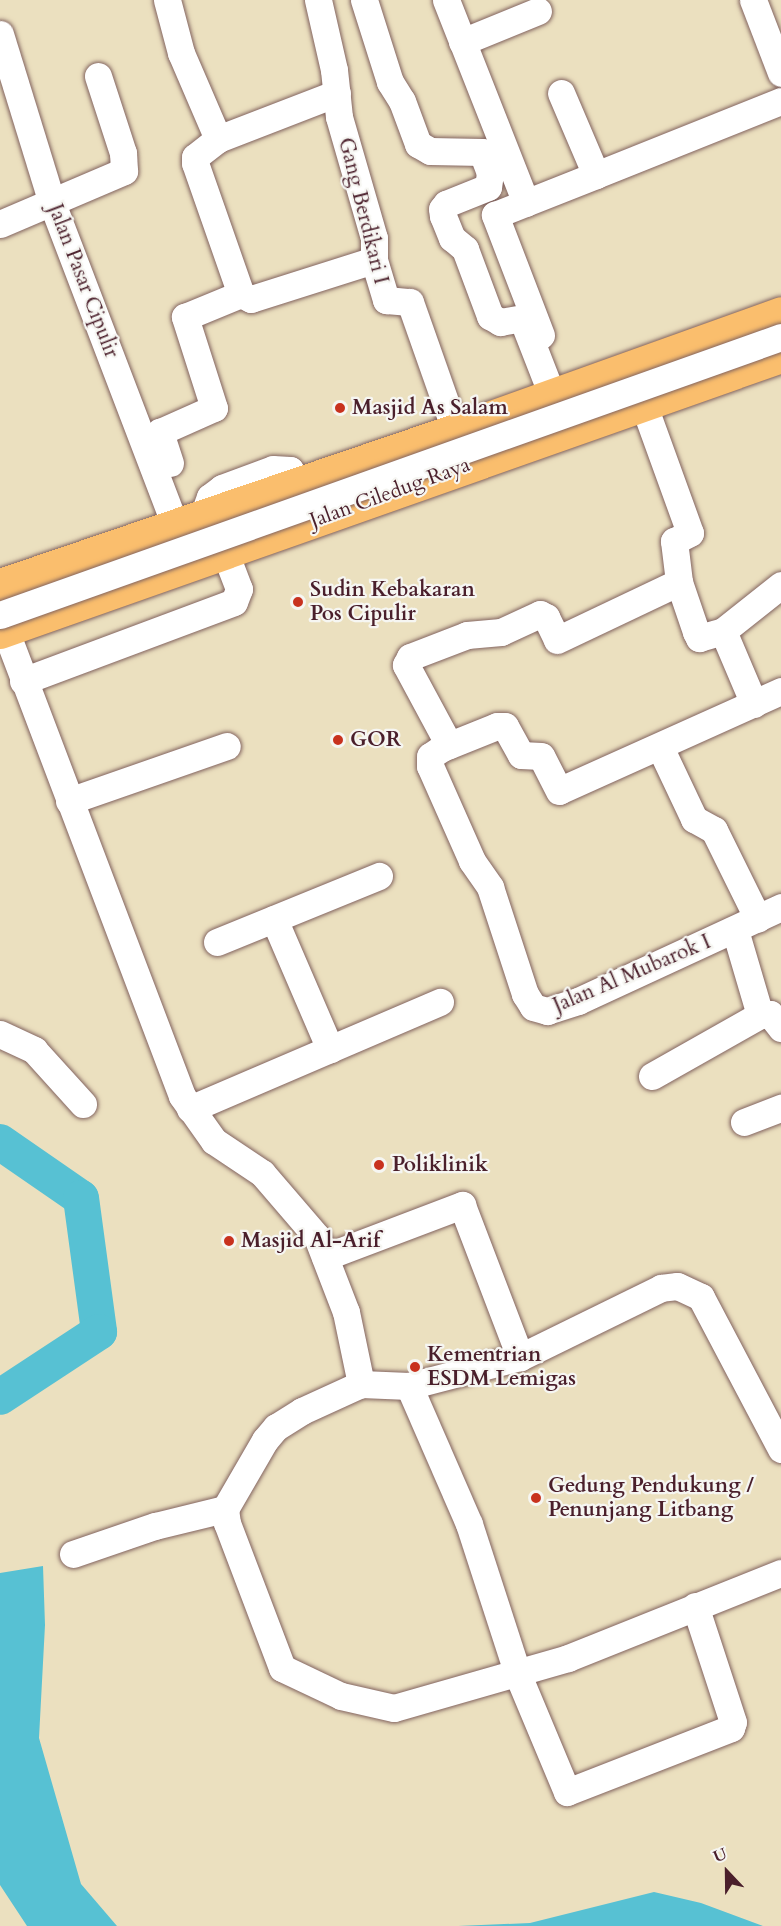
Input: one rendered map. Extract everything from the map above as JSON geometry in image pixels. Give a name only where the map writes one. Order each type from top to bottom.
[{"type":"main road","name":"Jalan Ciledug Raya","points":[[0,585],[189,521],[260,485],[298,483],[455,430],[781,313]]},
{"type":"main road","name":"Jalan Ciledug Raya","points":[[1,624],[278,534],[781,356]]},
{"type":"main road","points":[[628,368],[643,403]]},
{"type":"main road","points":[[260,485],[278,534]]},
{"type":"street","points":[[167,0],[181,53],[218,139]]},
{"type":"street","name":"Gang Berdikari I","points":[[318,0],[351,168],[374,238],[374,260],[386,300],[411,302],[455,430]]},
{"type":"street","points":[[364,0],[390,82],[402,101],[418,144],[430,151],[482,152],[490,173],[488,187],[446,204],[442,209],[443,216],[452,238],[465,249],[490,316],[500,322],[522,318],[557,394]]},
{"type":"street","points":[[446,0],[526,203]]},
{"type":"street","points":[[753,0],[780,59]]},
{"type":"street","points":[[462,42],[538,11]]},
{"type":"street","name":"Jalan Pasar Cipulir","points":[[0,34],[52,203],[189,521]]},
{"type":"street","points":[[0,224],[124,171],[123,153],[98,76]]},
{"type":"street","points":[[337,93],[218,139],[195,157],[195,163],[241,294],[251,299],[374,260]]},
{"type":"street","points":[[561,93],[596,175]]},
{"type":"street","points":[[557,394],[495,215],[781,101]]},
{"type":"street","points":[[152,434],[214,408],[185,320],[186,314],[241,294]]},
{"type":"street","points":[[361,1384],[346,1312],[317,1237],[262,1173],[214,1141],[190,1109],[1,624],[781,337]]},
{"type":"street","points":[[643,403],[690,533],[674,541],[679,582],[699,638],[723,631],[781,585]]},
{"type":"street","points":[[23,681],[234,602],[239,589],[225,552]]},
{"type":"street","points":[[679,582],[557,640],[546,617],[540,614],[501,632],[475,633],[410,657],[406,664],[449,745],[497,726],[506,726],[518,753],[541,756],[558,791],[781,691]]},
{"type":"street","points":[[723,631],[754,704]]},
{"type":"street","name":"Jalan Al Mubarok I","points":[[449,745],[430,756],[429,766],[472,861],[490,887],[525,994],[533,1007],[546,1011],[578,1001],[758,918]]},
{"type":"street","points":[[69,801],[227,746]]},
{"type":"street","points":[[652,1076],[771,1021],[758,918],[714,830],[694,819],[660,747]]},
{"type":"street","points":[[217,942],[378,876]]},
{"type":"street","points":[[274,919],[330,1049]]},
{"type":"street","points":[[190,1109],[440,1002]]},
{"type":"street","points":[[0,1034],[34,1050],[83,1104]]},
{"type":"street","points":[[744,1122],[781,1108]]},
{"type":"street","points":[[325,1257],[462,1204],[520,1357]]},
{"type":"street","points":[[781,1449],[701,1298],[688,1288],[661,1288],[520,1357],[409,1386],[361,1384],[302,1411],[276,1427],[253,1458],[225,1509],[235,1545],[285,1671],[341,1696],[394,1708],[518,1675],[781,1573]]},
{"type":"street","points":[[409,1386],[469,1524],[518,1675],[562,1785],[567,1792],[573,1792],[731,1728],[734,1722],[695,1606]]},
{"type":"street","points":[[73,1554],[155,1526],[225,1509]]},
{"type":"water","points":[[43,1566],[45,1625],[39,1738],[81,1884],[117,1926],[27,1926],[0,1885],[0,1573]]},
{"type":"water","points":[[654,1892],[701,1903],[763,1926],[458,1926],[530,1923]]},
{"type":"waterway","points":[[0,1142],[81,1198],[99,1332],[0,1397]]},
{"type":"place","name":"Masjid As Salam","points":[[340,408]]},
{"type":"place","name":"Sudin Kebakaran Pos Cipulir","points":[[298,602]]},
{"type":"place","name":"GOR","points":[[338,740]]},
{"type":"place","name":"Poliklinik","points":[[379,1165]]},
{"type":"place","name":"Masjid Al-Arif","points":[[229,1241]]},
{"type":"place","name":"Kementrian ESDM Lemigas","points":[[415,1367]]},
{"type":"place","name":"Gedung Pendukung / Penunjang Litbang","points":[[536,1498]]}]
